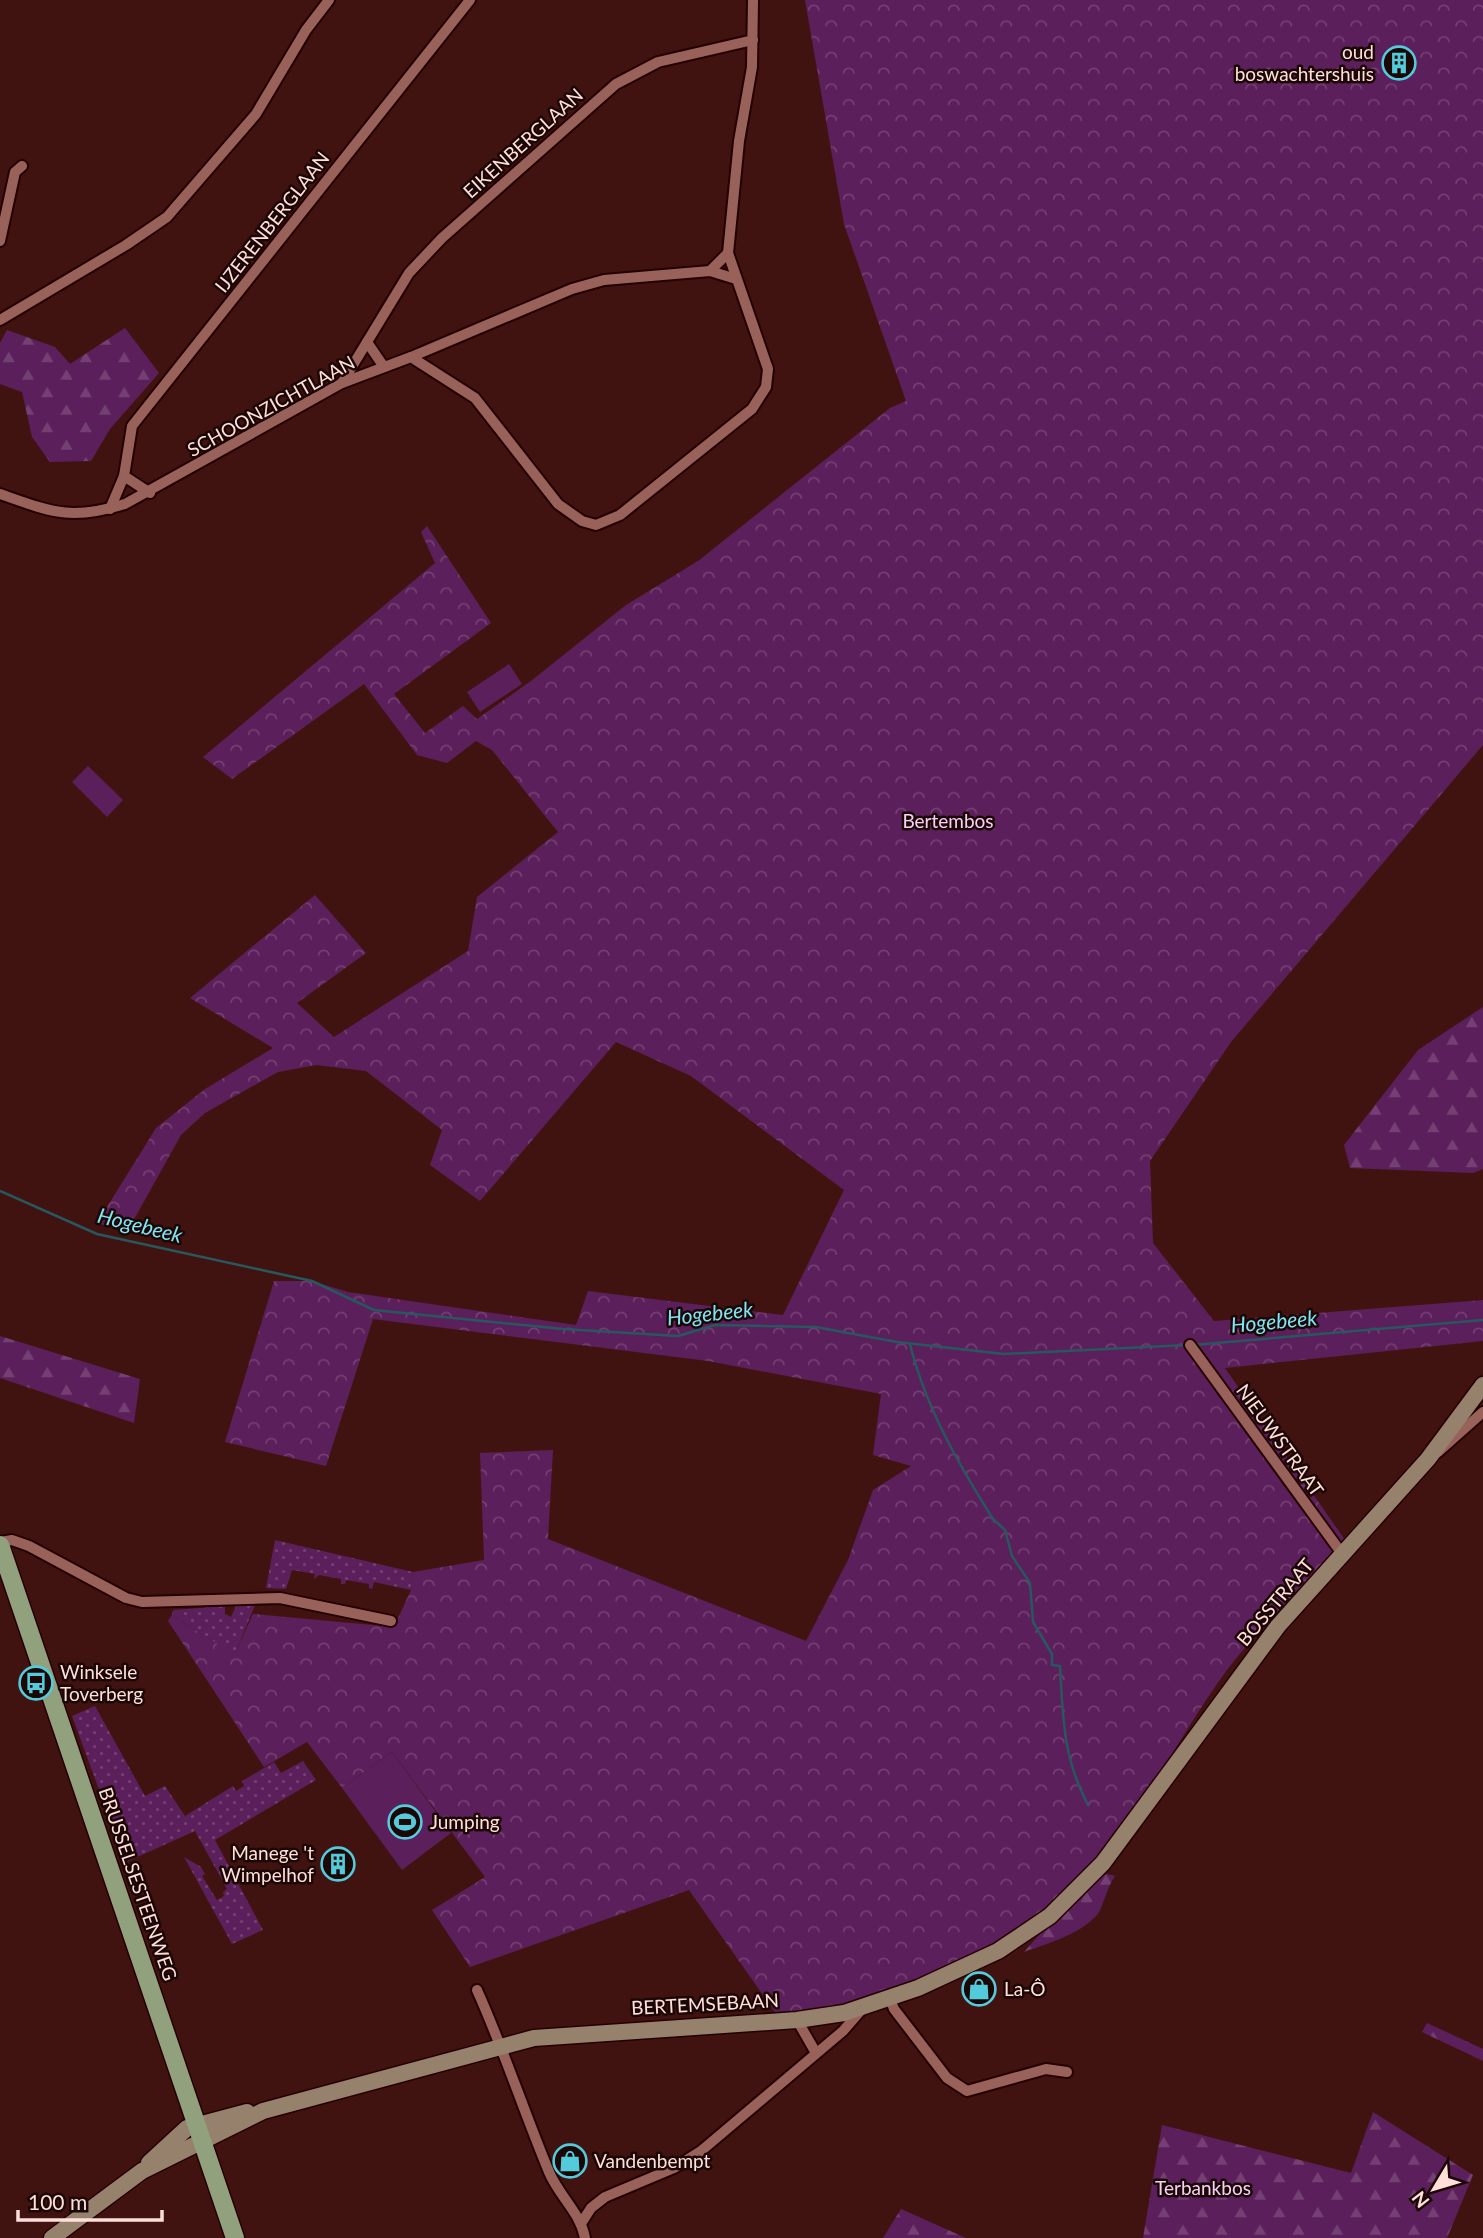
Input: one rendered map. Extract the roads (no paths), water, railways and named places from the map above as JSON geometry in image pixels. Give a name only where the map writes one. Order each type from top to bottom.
[{"type":"main road","name":"BRUSSELSESTEENWEG","points":[[0,1543],[235,2238]]},
{"type":"street","points":[[0,320],[126,245],[167,217],[250,123],[306,30],[329,0]]},
{"type":"street","name":"IJZERENBERGLAAN","points":[[110,509],[124,475],[132,426],[470,0]]},
{"type":"street","points":[[411,357],[475,398],[558,504],[582,521],[596,524],[607,522],[751,409],[763,396],[768,369],[728,253],[739,141],[750,81],[753,0]]},
{"type":"street","name":"EIKENBERGLAAN","points":[[342,383],[409,273],[434,247],[616,84],[658,62],[753,40]]},
{"type":"street","points":[[0,241],[15,172],[22,166]]},
{"type":"street","points":[[728,253],[710,271],[736,279]]},
{"type":"street","name":"SCHOONZICHTLAAN","points":[[0,494],[66,514],[90,514],[110,509],[150,493],[342,383],[572,289],[604,280],[710,271]]},
{"type":"street","points":[[367,342],[384,367]]},
{"type":"street","points":[[124,475],[150,493]]},
{"type":"street","name":"NIEUWSTRAAT","points":[[1190,1345],[1343,1555]]},
{"type":"street","name":"BOSSTRAAT","points":[[1110,1854],[1278,1626],[1428,1459],[1483,1385]]},
{"type":"street","points":[[1428,1459],[1451,1443],[1483,1412]]},
{"type":"street","points":[[0,1543],[12,1540],[29,1546],[126,1598],[142,1602],[280,1598],[391,1620]]},
{"type":"street","name":"BERTEMSEBAAN","points":[[196,2124],[263,2111],[502,2044],[581,2032],[797,2020],[864,2007],[890,1999],[998,1951],[1026,1934],[1073,1895],[1110,1854]]},
{"type":"street","points":[[477,1990],[502,2044],[552,2180],[582,2222],[585,2238]]},
{"type":"street","points":[[890,1999],[894,2009],[947,2078],[967,2091],[1046,2069],[1068,2072]]},
{"type":"street","points":[[582,2222],[591,2208],[605,2197],[674,2168],[701,2151],[843,2031],[864,2007]]},
{"type":"street","points":[[797,2020],[816,2053]]},
{"type":"street","name":"BERTEMSEBAAN","points":[[142,2171],[263,2111]]},
{"type":"street","points":[[52,2238],[142,2171],[180,2133],[196,2124]]},
{"type":"waterway","name":"Hogebeek","points":[[0,1191],[97,1234],[312,1281],[374,1310],[563,1329],[678,1336],[715,1325],[816,1327],[897,1342],[1004,1354],[1187,1345]]},
{"type":"waterway","name":"Hogebeek","points":[[1193,1345],[1483,1320]]},
{"type":"waterway","points":[[910,1344],[916,1367],[944,1434],[993,1519],[1005,1530],[1012,1556],[1030,1583],[1033,1622],[1052,1654],[1052,1665],[1060,1666],[1069,1754],[1073,1771],[1088,1805]]},
{"type":"place","name":"oud boswachtershuis","points":[[1399,63]]},
{"type":"place","name":"Winksele Toverberg","points":[[36,1683]]},
{"type":"place","name":"Jumping","points":[[405,1822]]},
{"type":"place","name":"Manege 't Wimpelhof","points":[[338,1864]]},
{"type":"place","name":"La-Ô","points":[[979,1989]]},
{"type":"place","name":"Vandenbempt","points":[[570,2161]]},
{"type":"park label","name":"Bertembos","points":[[948,821]]},
{"type":"park label","name":"Terbankbos","points":[[1203,2188]]}]
